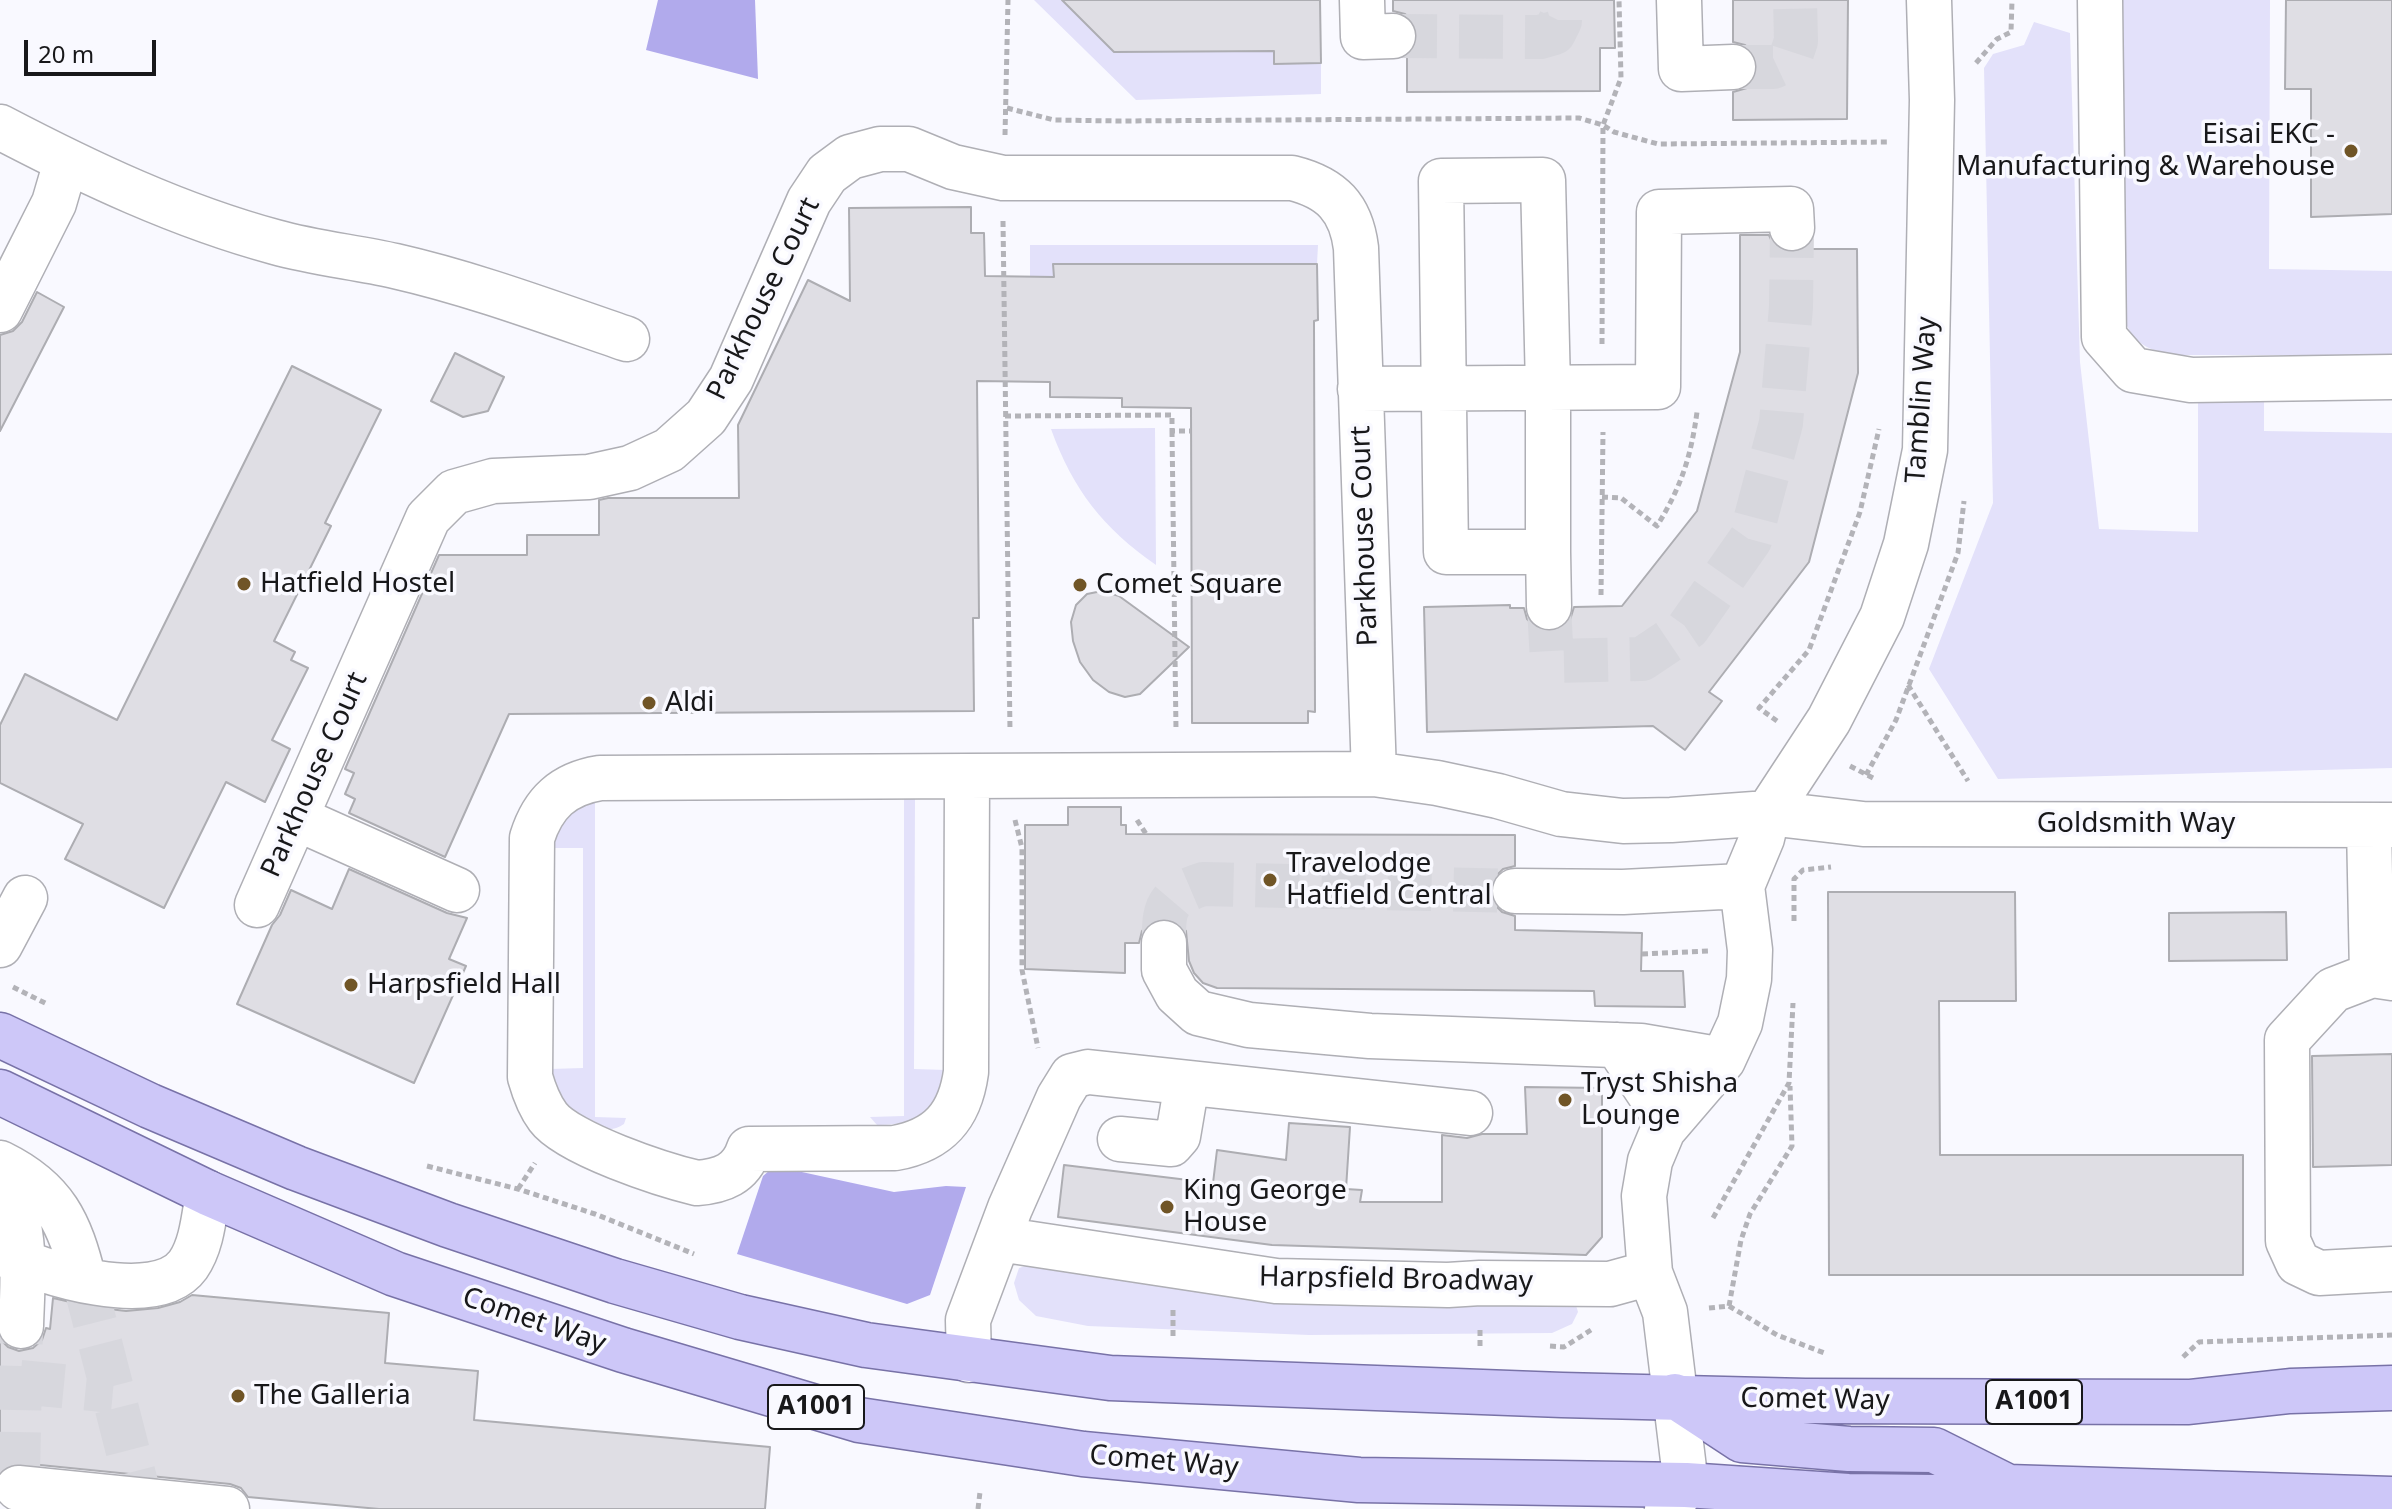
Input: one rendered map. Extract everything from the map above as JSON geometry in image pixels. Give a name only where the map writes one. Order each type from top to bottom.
[{"type":"main road","name":"Comet Way","points":[[0,1035],[150,1106],[296,1168],[448,1225],[601,1276],[754,1321],[866,1345],[1110,1378],[1805,1401],[2189,1402],[2290,1391],[2392,1388]]},
{"type":"main road","name":"Comet Way","points":[[0,1092],[208,1193],[395,1274],[623,1350],[859,1420],[1083,1454],[1359,1480],[1677,1497],[1934,1497],[2008,1487],[2174,1500],[2392,1499]]},
{"type":"main road","name":"A1001","points":[[1675,1396],[1742,1440],[1849,1449],[1934,1450],[2008,1487]]},
{"type":"street","points":[[1679,0],[1681,69],[1733,67]]},
{"type":"street","name":"Tamblin Way","points":[[1742,886],[1762,838],[1768,813],[1829,720],[1882,617],[1906,544],[1916,497],[1925,450],[1929,318],[1932,100],[1929,0]]},
{"type":"street","points":[[2100,0],[2104,337],[2133,370],[2191,380],[2392,377]]},
{"type":"street","points":[[0,127],[66,162],[176,209],[276,243],[396,266],[499,295],[627,339]]},
{"type":"street","name":"Parkhouse Court","points":[[257,905],[428,518],[454,492],[493,481],[589,477],[630,468],[669,450],[706,417],[731,379],[809,201],[827,174],[850,157],[880,149],[909,149],[953,167],[1003,178],[1292,178],[1320,188],[1346,212],[1354,229],[1374,774]]},
{"type":"street","points":[[0,310],[54,203],[66,162]]},
{"type":"street","points":[[1548,552],[1446,552],[1441,181],[1543,180],[1549,607]]},
{"type":"street","points":[[1360,389],[1658,387],[1659,212],[1791,209],[1792,228]]},
{"type":"street","name":"Goldsmith Way","points":[[967,776],[966,1072],[957,1108],[931,1136],[895,1148],[749,1149],[745,1162],[735,1172],[724,1178],[697,1183],[585,1143],[549,1119],[537,1099],[530,1077],[532,838],[544,809],[554,797],[576,784],[600,778],[967,776],[1011,776],[1374,774],[1498,796],[1561,814],[1623,821],[1768,813],[1881,824],[2381,825]]},
{"type":"street","points":[[296,818],[457,890]]},
{"type":"street","points":[[2381,825],[2382,976],[2333,990],[2287,1040],[2288,1241],[2298,1263],[2319,1273],[2392,1269]]},
{"type":"street","points":[[1515,891],[1623,892],[1742,886],[1750,950],[1749,979],[1740,1023],[1723,1060],[1663,1130],[1650,1161],[1644,1196],[1675,1396],[1677,1497],[1729,1509]]},
{"type":"street","points":[[0,945],[25,898]]},
{"type":"street","points":[[1164,943],[1164,970],[1177,994],[1198,1013],[1249,1025],[1370,1036],[1641,1046],[1723,1060]]},
{"type":"street","points":[[2304,1021],[2304,1232],[2308,1246],[2321,1249],[2392,1248]]},
{"type":"street","points":[[1617,1045],[1669,1123]]},
{"type":"street","points":[[969,1360],[968,1320],[1016,1194],[1059,1097],[1072,1076],[1088,1072],[1470,1113]]},
{"type":"street","points":[[1120,1139],[1171,1144],[1178,1136],[1187,1083]]},
{"type":"street","points":[[0,1163],[23,1174],[48,1195],[66,1224],[84,1280]]},
{"type":"street","points":[[0,1185],[17,1218],[11,1258],[21,1326]]},
{"type":"street","points":[[11,1258],[52,1274],[84,1280],[145,1287],[170,1281],[188,1266],[198,1245],[208,1193]]},
{"type":"street","name":"Harpsfield Broadway","points":[[999,1239],[1276,1281],[1448,1285],[1610,1284],[1658,1292]]},
{"type":"street","points":[[15,1491],[138,1493],[201,1508]]},
{"type":"path","points":[[1008,0],[1003,178],[1005,416],[1011,776],[1013,813],[1022,848],[1022,970],[1040,1056],[1072,1076]]},
{"type":"path","points":[[2011,32],[2012,0]]},
{"type":"path","points":[[1007,108],[1054,120],[1094,121],[1579,118],[1658,144],[1887,142]]},
{"type":"path","points":[[1887,127],[1887,158]]},
{"type":"path","points":[[1602,497],[1621,498],[1657,526],[1672,502],[1692,450],[1697,412],[1682,412]]},
{"type":"path","points":[[1005,416],[1172,415],[1177,775]]},
{"type":"path","points":[[1809,650],[1860,512],[1882,415]]},
{"type":"path","points":[[1601,595],[1603,425]]},
{"type":"path","points":[[1172,431],[1191,431]]},
{"type":"path","points":[[1908,685],[1973,789]]},
{"type":"path","points":[[0,981],[57,1009]]},
{"type":"path","points":[[1729,1306],[1741,1240],[1750,1214],[1792,1146],[1789,1083]]},
{"type":"path","points":[[417,1164],[518,1189],[595,1214],[705,1258]]},
{"type":"path","points":[[1536,1346],[1564,1347],[1658,1292],[1729,1306],[1777,1335],[1833,1356]]},
{"type":"path","points":[[2181,1359],[2199,1342],[2392,1335]]},
{"type":"path","points":[[1158,1337],[1187,1338]]},
{"type":"path","points":[[1464,1345],[1494,1346]]},
{"type":"path","points":[[978,1509],[980,1492]]},
{"type":"shaded area","points":[[658,0],[755,0],[758,79],[646,50]]},
{"type":"shaded area","points":[[1034,0],[1062,0],[1114,52],[1274,51],[1274,64],[1321,63],[1321,94],[1136,100]]},
{"type":"shaded area","points":[[2118,0],[2270,0],[2269,269],[2392,271],[2392,355],[2172,355],[2147,347],[2132,334],[2116,290]]},
{"type":"shaded area","points":[[2034,22],[2070,33],[2080,362],[2099,529],[2198,532],[2198,400],[2264,397],[2264,431],[2392,433],[2392,768],[1998,779],[1929,669],[1993,503],[1984,68],[1993,54],[2024,45]]},
{"type":"shaded area","points":[[1030,245],[1318,245],[1317,264],[1054,264],[1054,277],[1030,277]]},
{"type":"shaded area","points":[[1155,428],[1156,565],[1120,537],[1092,506],[1069,471],[1051,429]]},
{"type":"shaded area","points":[[595,799],[595,1117],[626,1118],[624,1124],[606,1129],[586,1123],[567,1110],[556,1094],[550,1069],[583,1068],[583,848],[551,848],[566,810]]},
{"type":"shaded area","points":[[904,799],[915,799],[914,1069],[946,1070],[938,1096],[924,1113],[903,1122],[877,1125],[870,1117],[904,1116]]},
{"type":"shaded area","points":[[788,1169],[894,1192],[966,1187],[930,1295],[907,1304],[737,1254],[763,1176],[770,1170]]},
{"type":"shaded area","points":[[1041,1261],[1575,1302],[1578,1312],[1572,1324],[1552,1333],[1309,1335],[1088,1326],[1036,1316],[1019,1300],[1014,1283],[1019,1268]]},
{"type":"building","points":[[1062,0],[1320,0],[1321,63],[1274,64],[1274,51],[1114,52]]},
{"type":"building","points":[[1393,0],[1614,0],[1615,48],[1600,48],[1600,91],[1407,92],[1407,57],[1415,47],[1418,34],[1414,22],[1405,14],[1393,11]]},
{"type":"building","points":[[1733,0],[1848,0],[1847,119],[1733,120],[1733,92],[1747,88],[1755,79],[1758,67],[1754,53],[1745,45],[1733,42]]},
{"type":"building","name":"Eisai EKC - Manufacturing & Warehouse","points":[[2286,0],[2392,0],[2392,214],[2311,217],[2311,89],[2285,89]]},
{"type":"building","points":[[971,207],[971,233],[984,233],[985,276],[1054,277],[1053,264],[1317,264],[1318,320],[1314,321],[1315,712],[1308,711],[1308,723],[1192,723],[1191,408],[1122,407],[1122,398],[1050,397],[1050,382],[977,381],[979,618],[973,618],[974,711],[509,714],[445,857],[349,813],[355,799],[345,794],[354,773],[345,769],[439,555],[527,555],[527,535],[599,535],[599,500],[608,498],[739,498],[738,425],[808,280],[850,301],[849,208]]},
{"type":"building","points":[[1740,235],[1769,235],[1780,250],[1793,253],[1809,245],[1809,249],[1857,249],[1858,373],[1809,562],[1709,692],[1722,701],[1685,750],[1653,726],[1427,732],[1424,607],[1510,605],[1510,608],[1524,608],[1527,619],[1536,628],[1549,632],[1561,629],[1570,620],[1574,607],[1622,606],[1697,511],[1740,352]]},
{"type":"building","points":[[37,292],[64,307],[0,431],[0,335],[13,331],[22,322]]},
{"type":"building","points":[[455,353],[504,377],[488,411],[463,417],[431,401]]},
{"type":"building","name":"Hatfield Hostel","points":[[292,366],[381,410],[325,523],[331,526],[274,641],[295,652],[291,660],[308,668],[272,740],[290,749],[265,802],[226,782],[164,908],[65,859],[83,824],[0,783],[0,725],[25,674],[117,720]]},
{"type":"building","points":[[1102,591],[1119,596],[1189,647],[1140,694],[1125,697],[1109,692],[1093,680],[1080,662],[1071,622],[1076,605],[1087,594]]},
{"type":"building","name":"Travelodge Hatfield Central","points":[[1068,807],[1121,807],[1121,825],[1126,825],[1126,834],[1515,835],[1515,866],[1503,869],[1494,878],[1490,892],[1493,903],[1502,912],[1515,916],[1515,930],[1642,933],[1641,971],[1683,971],[1685,1007],[1595,1006],[1594,991],[1217,988],[1203,983],[1194,973],[1189,961],[1186,931],[1177,922],[1165,918],[1151,922],[1142,931],[1139,943],[1125,943],[1125,973],[1025,969],[1025,825],[1068,825]]},
{"type":"building","name":"Harpsfield Hall","points":[[349,869],[447,913],[467,918],[449,959],[466,966],[414,1083],[237,1004],[291,890],[332,909]]},
{"type":"building","points":[[1828,892],[2015,892],[2016,1001],[1939,1001],[1940,1155],[2243,1155],[2243,1275],[1829,1275]]},
{"type":"building","points":[[2286,912],[2287,960],[2169,961],[2169,913]]},
{"type":"building","points":[[2392,1054],[2392,1165],[2313,1167],[2312,1056]]},
{"type":"building","points":[[1525,1087],[1602,1088],[1602,1237],[1586,1255],[1272,1245],[1058,1217],[1064,1165],[1213,1183],[1217,1150],[1286,1160],[1289,1123],[1350,1127],[1346,1189],[1362,1190],[1360,1202],[1442,1202],[1442,1135],[1467,1138],[1482,1134],[1527,1134]]},
{"type":"building","name":"The Galleria","points":[[192,1295],[389,1313],[385,1363],[478,1371],[474,1420],[770,1447],[765,1509],[379,1509],[248,1497],[241,1488],[230,1484],[20,1463],[8,1465],[0,1471],[0,1339],[8,1347],[19,1351],[33,1348],[42,1340],[46,1328],[50,1329],[53,1298],[126,1311],[158,1308]]},
{"type":"tunnel","points":[[1393,36],[1540,37],[1554,33],[1560,21],[1560,0]]},
{"type":"tunnel","points":[[1733,67],[1773,67],[1790,59],[1796,41],[1795,0]]},
{"type":"tunnel","points":[[1549,607],[1552,661],[1642,659],[1688,628],[1750,540],[1781,423],[1791,307],[1792,228]]},
{"type":"tunnel","points":[[1164,943],[1166,911],[1170,904],[1182,893],[1203,884],[1515,891]]},
{"type":"tunnel","points":[[84,1280],[137,1487]]},
{"type":"tunnel","points":[[18,1476],[21,1326]]},
{"type":"tunnel","points":[[20,1382],[113,1391]]},
{"type":"place","name":"Eisai EKC - Manufacturing & Warehouse","points":[[2351,151]]},
{"type":"place","name":"Hatfield Hostel","points":[[244,584]]},
{"type":"place","name":"Comet Square","points":[[1080,585]]},
{"type":"place","name":"Aldi","points":[[649,703]]},
{"type":"place","name":"Travelodge Hatfield Central","points":[[1270,880]]},
{"type":"place","name":"Harpsfield Hall","points":[[351,985]]},
{"type":"place","name":"Tryst Shisha Lounge","points":[[1565,1100]]},
{"type":"place","name":"King George House","points":[[1167,1207]]},
{"type":"place","name":"The Galleria","points":[[238,1396]]}]
